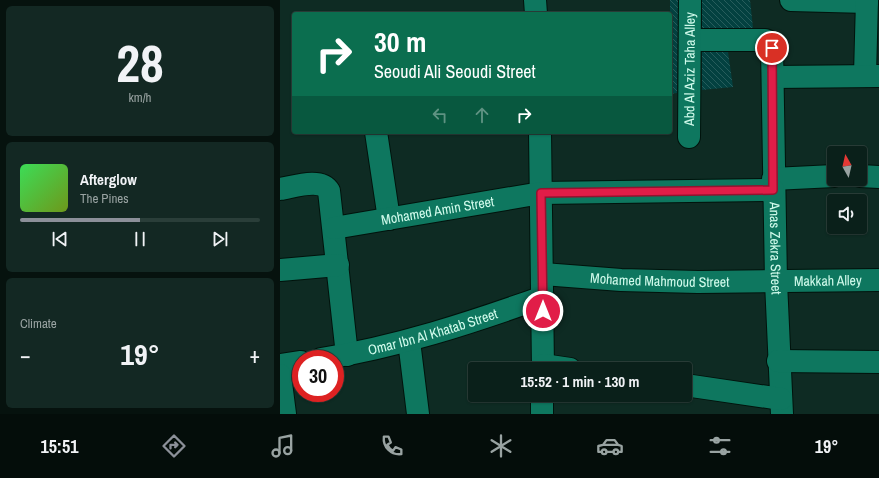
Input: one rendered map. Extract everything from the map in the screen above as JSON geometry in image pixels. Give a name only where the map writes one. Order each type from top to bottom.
[{"type":"street","points":[[535,0],[536,12]]},
{"type":"street","name":"Abd Al Aziz Taha Alley","points":[[689,137],[691,40],[690,0]]},
{"type":"street","points":[[773,77],[872,76],[867,1],[791,0]]},
{"type":"street","name":"Anas Zekra Street","points":[[691,40],[765,40],[770,42],[772,48],[773,184],[778,360],[782,406]]},
{"type":"street","points":[[376,134],[388,219]]},
{"type":"street","points":[[540,134],[543,362]]},
{"type":"street","points":[[867,176],[879,176]]},
{"type":"street","name":"Mohamed Amin Street","points":[[334,228],[541,193],[773,184],[827,177]]},
{"type":"street","points":[[280,189],[318,184],[326,186],[329,191],[347,355]]},
{"type":"street","points":[[280,270],[338,265]]},
{"type":"street","name":"Mohamed Mahmoud Street","points":[[543,274],[628,280],[776,282]]},
{"type":"street","name":"Makkah Alley","points":[[776,282],[879,280]]},
{"type":"street","name":"Omar Ibn Al Khatab Street","points":[[344,355],[409,341],[475,321],[543,297]]},
{"type":"street","points":[[409,341],[418,414]]},
{"type":"street","points":[[778,360],[879,362]]},
{"type":"street","points":[[280,365],[292,363]]},
{"type":"street","points":[[280,375],[285,414]]},
{"type":"street","points":[[692,387],[782,406]]},
{"type":"street","points":[[542,402],[542,414]]},
{"type":"building","points":[[670,0],[678,0],[677,93],[672,94],[672,12],[670,12]]},
{"type":"building","points":[[702,0],[750,0],[753,28],[702,28]]},
{"type":"building","points":[[702,52],[728,52],[733,87],[702,90]]},
{"type":"route","points":[[543,311],[541,193],[773,190],[772,48]]}]
